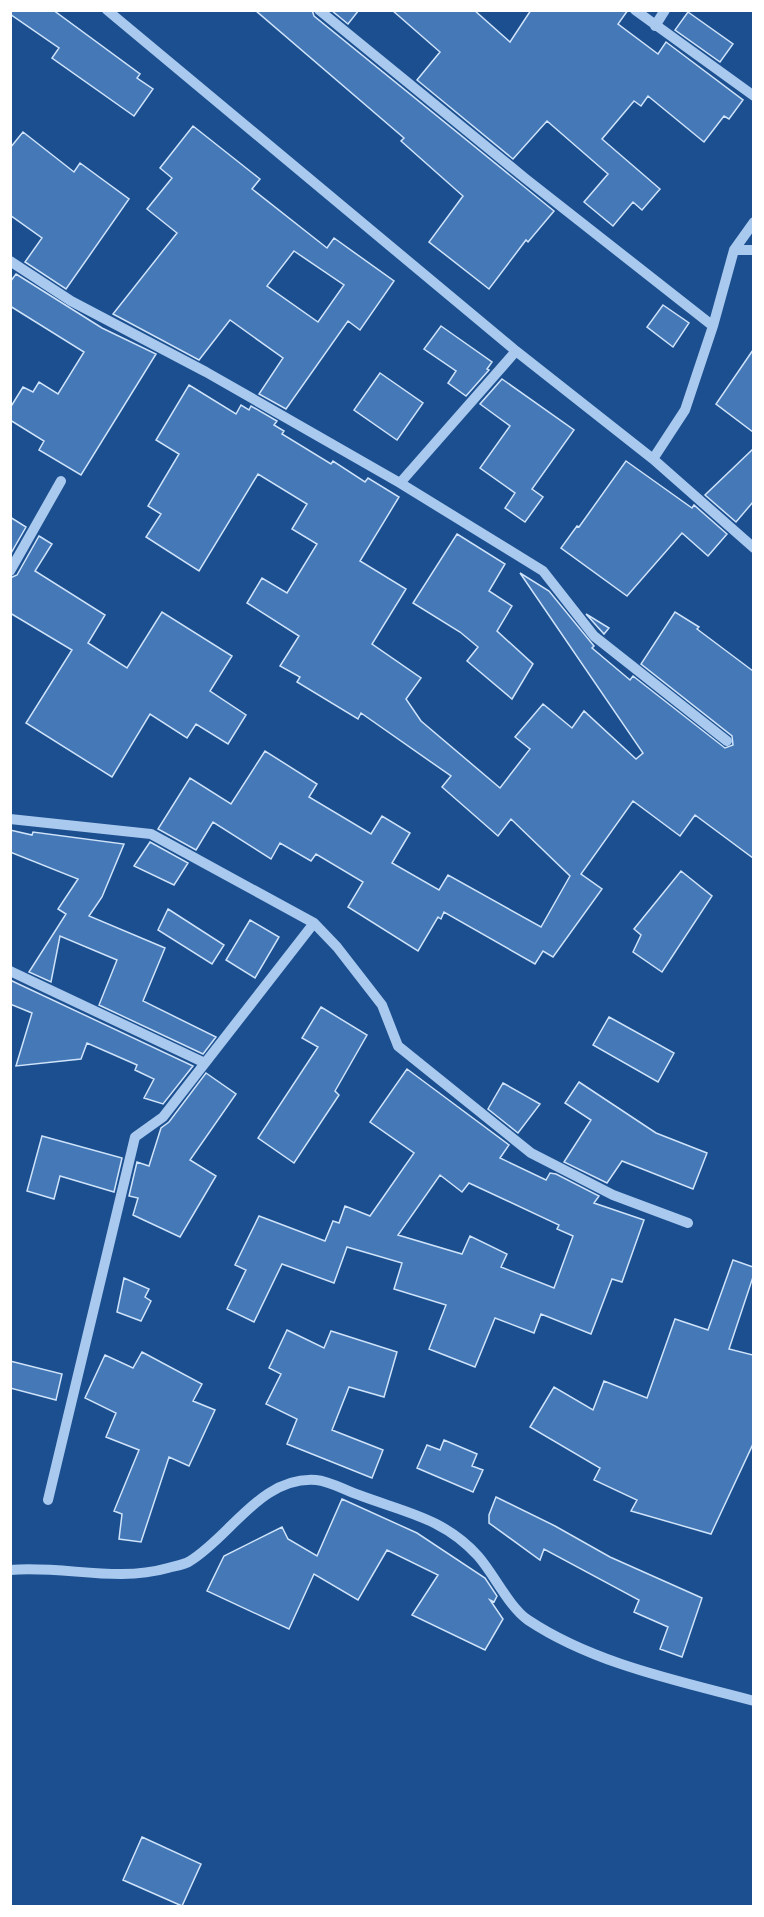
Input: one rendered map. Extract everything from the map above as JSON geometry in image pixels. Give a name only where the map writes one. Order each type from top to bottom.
[{"type":"street","points":[[107,10],[516,351],[653,459],[753,548]]},
{"type":"street","points":[[318,10],[526,179],[713,326]]},
{"type":"street","points":[[635,10],[753,96]]},
{"type":"street","points":[[655,26],[665,10]]},
{"type":"street","points":[[653,459],[685,410],[713,326],[734,250],[753,222]]},
{"type":"street","points":[[734,250],[753,250]]},
{"type":"street","points":[[10,261],[70,301],[206,372],[400,483],[543,571],[594,636],[727,741]]},
{"type":"street","points":[[400,483],[516,351]]},
{"type":"street","points":[[10,571],[61,481]]},
{"type":"street","points":[[10,819],[151,834],[314,923],[382,1005],[398,1046],[531,1153],[612,1195],[688,1223]]},
{"type":"street","points":[[48,1500],[135,1137],[164,1117],[314,923]]},
{"type":"street","points":[[10,971],[205,1063]]},
{"type":"street","points":[[10,1570],[37,1568],[113,1576],[152,1572],[189,1562],[257,1502],[285,1485],[317,1480],[425,1516],[458,1536],[479,1557],[526,1619],[562,1639],[634,1670],[753,1701]]},
{"type":"building","points":[[10,10],[53,10],[140,74],[137,78],[153,89],[134,116],[52,58],[59,48],[10,14]]},
{"type":"building","points":[[255,10],[312,10],[314,16],[554,211],[528,242],[526,240],[489,289],[429,242],[463,196],[401,141],[404,138]]},
{"type":"building","points":[[331,10],[359,10],[348,24]]},
{"type":"building","points":[[392,10],[474,10],[510,42],[531,10],[628,10],[618,24],[658,54],[666,42],[743,100],[729,119],[724,116],[704,142],[648,96],[641,106],[634,101],[602,139],[660,189],[642,210],[633,202],[613,226],[584,202],[608,174],[547,121],[513,159],[417,80],[440,52]]},
{"type":"building","points":[[688,12],[733,44],[720,62],[675,30]]},
{"type":"building","points":[[193,126],[260,179],[252,189],[327,248],[334,238],[394,281],[360,330],[348,321],[286,409],[259,394],[283,358],[230,320],[199,360],[113,314],[177,233],[147,209],[172,178],[160,168]],"holes":[[[294,251],[344,285],[318,322],[267,286]]]},
{"type":"building","points":[[23,132],[74,172],[80,163],[129,199],[66,289],[25,262],[42,238],[10,215],[10,148]]},
{"type":"building","points":[[16,274],[102,328],[156,354],[81,475],[39,450],[44,441],[10,420],[10,408],[23,387],[33,392],[39,382],[58,394],[84,352],[10,306],[10,282]]},
{"type":"building","points":[[663,305],[689,323],[673,347],[647,327]]},
{"type":"building","points":[[441,326],[492,362],[487,369],[489,370],[466,396],[448,383],[456,371],[424,349]]},
{"type":"building","points":[[753,350],[753,432],[716,404]]},
{"type":"building","points":[[380,373],[423,403],[397,440],[354,410]]},
{"type":"building","points":[[502,379],[574,430],[532,489],[543,497],[525,522],[505,508],[515,493],[480,468],[510,426],[480,404]]},
{"type":"building","points":[[189,385],[236,414],[241,405],[249,410],[251,406],[277,421],[274,425],[284,431],[282,434],[331,464],[333,461],[365,482],[368,478],[399,497],[360,561],[406,589],[372,644],[421,678],[406,699],[421,721],[500,788],[530,749],[515,737],[543,704],[572,728],[584,711],[636,759],[643,753],[520,573],[549,591],[594,646],[592,648],[630,680],[633,676],[725,748],[733,745],[732,736],[641,664],[675,612],[699,627],[697,629],[753,671],[753,858],[695,815],[680,836],[633,801],[581,874],[602,889],[553,957],[543,951],[535,964],[444,912],[441,919],[438,917],[418,951],[348,907],[363,882],[316,854],[311,861],[280,843],[271,859],[213,822],[196,850],[158,829],[190,778],[231,804],[265,751],[317,784],[309,797],[371,834],[382,816],[410,833],[392,863],[439,890],[448,875],[541,927],[570,876],[511,819],[498,836],[442,787],[451,776],[361,713],[358,719],[297,682],[300,677],[280,666],[299,636],[247,603],[262,578],[287,593],[317,544],[292,529],[307,504],[258,474],[199,571],[146,537],[161,514],[148,506],[179,454],[156,440]]},
{"type":"building","points":[[753,449],[753,502],[736,522],[705,495]]},
{"type":"building","points":[[626,461],[692,508],[694,505],[727,534],[708,556],[682,533],[627,596],[561,548],[577,526],[579,527]]},
{"type":"building","points":[[10,517],[26,527],[10,555]]},
{"type":"building","points":[[457,534],[505,564],[489,591],[512,606],[497,631],[533,664],[512,699],[467,661],[478,647],[460,632],[413,603]]},
{"type":"building","points":[[39,536],[52,544],[35,571],[105,615],[88,643],[127,668],[162,612],[232,656],[210,691],[246,715],[228,744],[196,724],[187,738],[150,714],[112,777],[26,723],[72,650],[10,613],[10,578],[17,575]]},
{"type":"building","points":[[586,614],[609,628],[604,634]]},
{"type":"building","points":[[10,830],[32,835],[33,832],[124,844],[102,897],[89,916],[165,948],[143,1001],[216,1037],[203,1054],[99,1005],[117,960],[60,936],[51,982],[29,972],[66,914],[58,909],[78,879],[10,852]]},
{"type":"building","points":[[150,842],[188,863],[174,885],[134,866]]},
{"type":"building","points":[[681,871],[712,896],[662,972],[633,952],[641,935],[634,929]]},
{"type":"building","points":[[168,909],[224,945],[212,964],[158,930]]},
{"type":"building","points":[[250,920],[279,937],[255,978],[226,960]]},
{"type":"building","points":[[10,980],[193,1066],[163,1104],[144,1098],[154,1079],[135,1070],[137,1065],[87,1043],[81,1059],[16,1066],[32,1013],[10,1004]]},
{"type":"building","points":[[321,1007],[367,1035],[335,1091],[339,1095],[294,1163],[258,1138],[318,1047],[302,1038]]},
{"type":"building","points":[[609,1017],[674,1053],[658,1082],[593,1045]]},
{"type":"building","points":[[407,1069],[509,1145],[500,1158],[546,1180],[550,1173],[556,1174],[599,1196],[594,1203],[644,1220],[622,1282],[612,1279],[591,1334],[541,1314],[534,1333],[495,1318],[475,1367],[429,1349],[446,1305],[394,1289],[402,1263],[347,1247],[334,1283],[282,1264],[254,1322],[227,1309],[246,1270],[235,1265],[259,1216],[325,1241],[333,1221],[339,1223],[345,1206],[370,1216],[414,1153],[370,1122]],"holes":[[[440,1175],[462,1192],[469,1183],[559,1225],[557,1229],[573,1236],[554,1288],[501,1267],[507,1254],[470,1236],[462,1254],[398,1235]]]},
{"type":"building","points":[[206,1073],[236,1094],[190,1160],[216,1176],[180,1237],[133,1215],[138,1198],[129,1196],[137,1162],[149,1166],[161,1128],[169,1122]]},
{"type":"building","points":[[579,1082],[656,1133],[707,1153],[693,1189],[622,1161],[607,1183],[564,1162],[591,1120],[565,1103]]},
{"type":"building","points":[[503,1083],[540,1104],[518,1133],[488,1109]]},
{"type":"building","points":[[42,1136],[122,1158],[114,1192],[60,1176],[54,1199],[27,1191]]},
{"type":"building","points":[[733,1260],[753,1267],[753,1277],[729,1349],[753,1355],[753,1444],[711,1534],[631,1511],[637,1500],[594,1480],[600,1468],[530,1427],[554,1387],[593,1410],[604,1381],[647,1398],[675,1319],[708,1330]]},
{"type":"building","points":[[124,1278],[149,1289],[145,1297],[151,1301],[141,1321],[117,1312]]},
{"type":"building","points":[[287,1330],[324,1348],[331,1331],[397,1352],[384,1397],[349,1387],[332,1430],[383,1450],[372,1478],[287,1444],[297,1419],[266,1404],[281,1374],[269,1368]]},
{"type":"building","points":[[142,1352],[202,1384],[193,1401],[215,1410],[189,1466],[169,1457],[141,1542],[119,1539],[122,1514],[114,1511],[139,1450],[106,1437],[116,1413],[85,1398],[105,1355],[133,1368]]},
{"type":"building","points":[[10,1361],[62,1374],[56,1400],[10,1388]]},
{"type":"building","points":[[444,1440],[477,1454],[472,1466],[483,1470],[473,1492],[417,1468],[427,1445],[440,1450]]},
{"type":"building","points":[[496,1497],[555,1526],[610,1557],[702,1598],[682,1657],[660,1649],[668,1627],[634,1612],[639,1600],[544,1549],[540,1560],[489,1523],[489,1515]]},
{"type":"building","points":[[342,1499],[417,1533],[485,1578],[497,1596],[494,1602],[490,1600],[503,1619],[485,1650],[412,1615],[438,1575],[387,1550],[358,1600],[314,1574],[289,1629],[207,1591],[224,1556],[282,1527],[288,1539],[317,1556]]},
{"type":"building","points":[[142,1837],[201,1864],[182,1906],[123,1880]]}]
